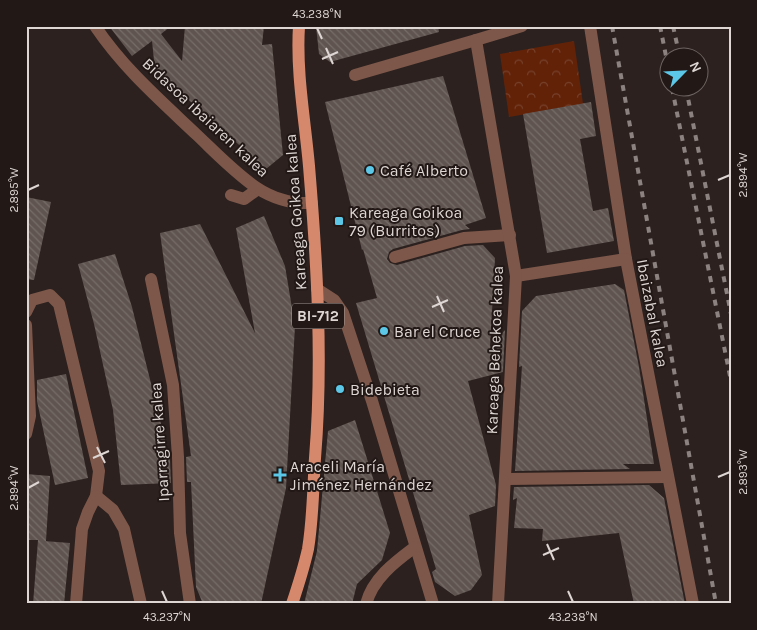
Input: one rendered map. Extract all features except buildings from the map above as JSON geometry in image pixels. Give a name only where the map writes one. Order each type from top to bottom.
[{"type":"main road","name":"Kareaga Goikoa kalea","points":[[292,604],[308,549],[313,509],[318,426],[317,289],[312,204],[300,91],[299,26]]},
{"type":"street","name":"Bidasoa ibaiaren kalea","points":[[95,26],[142,84],[258,189],[284,201],[312,204]]},
{"type":"street","points":[[355,75],[522,26]]},
{"type":"street","name":"Ibaizabal kalea","points":[[590,26],[626,259],[692,604]]},
{"type":"street","name":"Kareaga Behekoa kalea","points":[[476,40],[516,276],[498,604]]},
{"type":"street","points":[[231,195],[244,199],[258,189]]},
{"type":"street","points":[[395,257],[464,238],[510,235]]},
{"type":"street","points":[[516,276],[626,259]]},
{"type":"street","name":"Iparragirre kalea","points":[[151,278],[173,385],[178,457],[180,533],[190,604]]},
{"type":"street","points":[[317,289],[334,300],[343,312],[433,604]]},
{"type":"street","points":[[26,312],[32,300],[42,296],[50,295],[59,304],[99,471],[96,496],[82,529],[76,604]]},
{"type":"street","points":[[26,325],[30,416],[26,434]]},
{"type":"street","points":[[505,479],[668,477]]},
{"type":"street","points":[[96,496],[113,510],[124,529],[141,604]]},
{"type":"street","points":[[366,604],[368,597],[386,569],[415,547]]},
{"type":"green space","points":[[574,41],[583,104],[509,117],[500,54]]},
{"type":"railway","points":[[612,26],[716,604]]},
{"type":"railway","points":[[660,26],[664,48]]},
{"type":"railway","points":[[673,26],[678,48]]},
{"type":"railway","points":[[674,98],[731,381]]},
{"type":"railway","points":[[688,98],[731,314]]},
{"type":"place","name":"Café Alberto","points":[[370,170]]},
{"type":"place","name":"Kareaga Goikoa 79 (Burritos)","points":[[339,221]]},
{"type":"place","name":"Bar el Cruce","points":[[384,331]]},
{"type":"place","name":"Bidebieta","points":[[340,389]]},
{"type":"place","name":"Araceli María Jiménez Hernández","points":[[280,475]]}]
